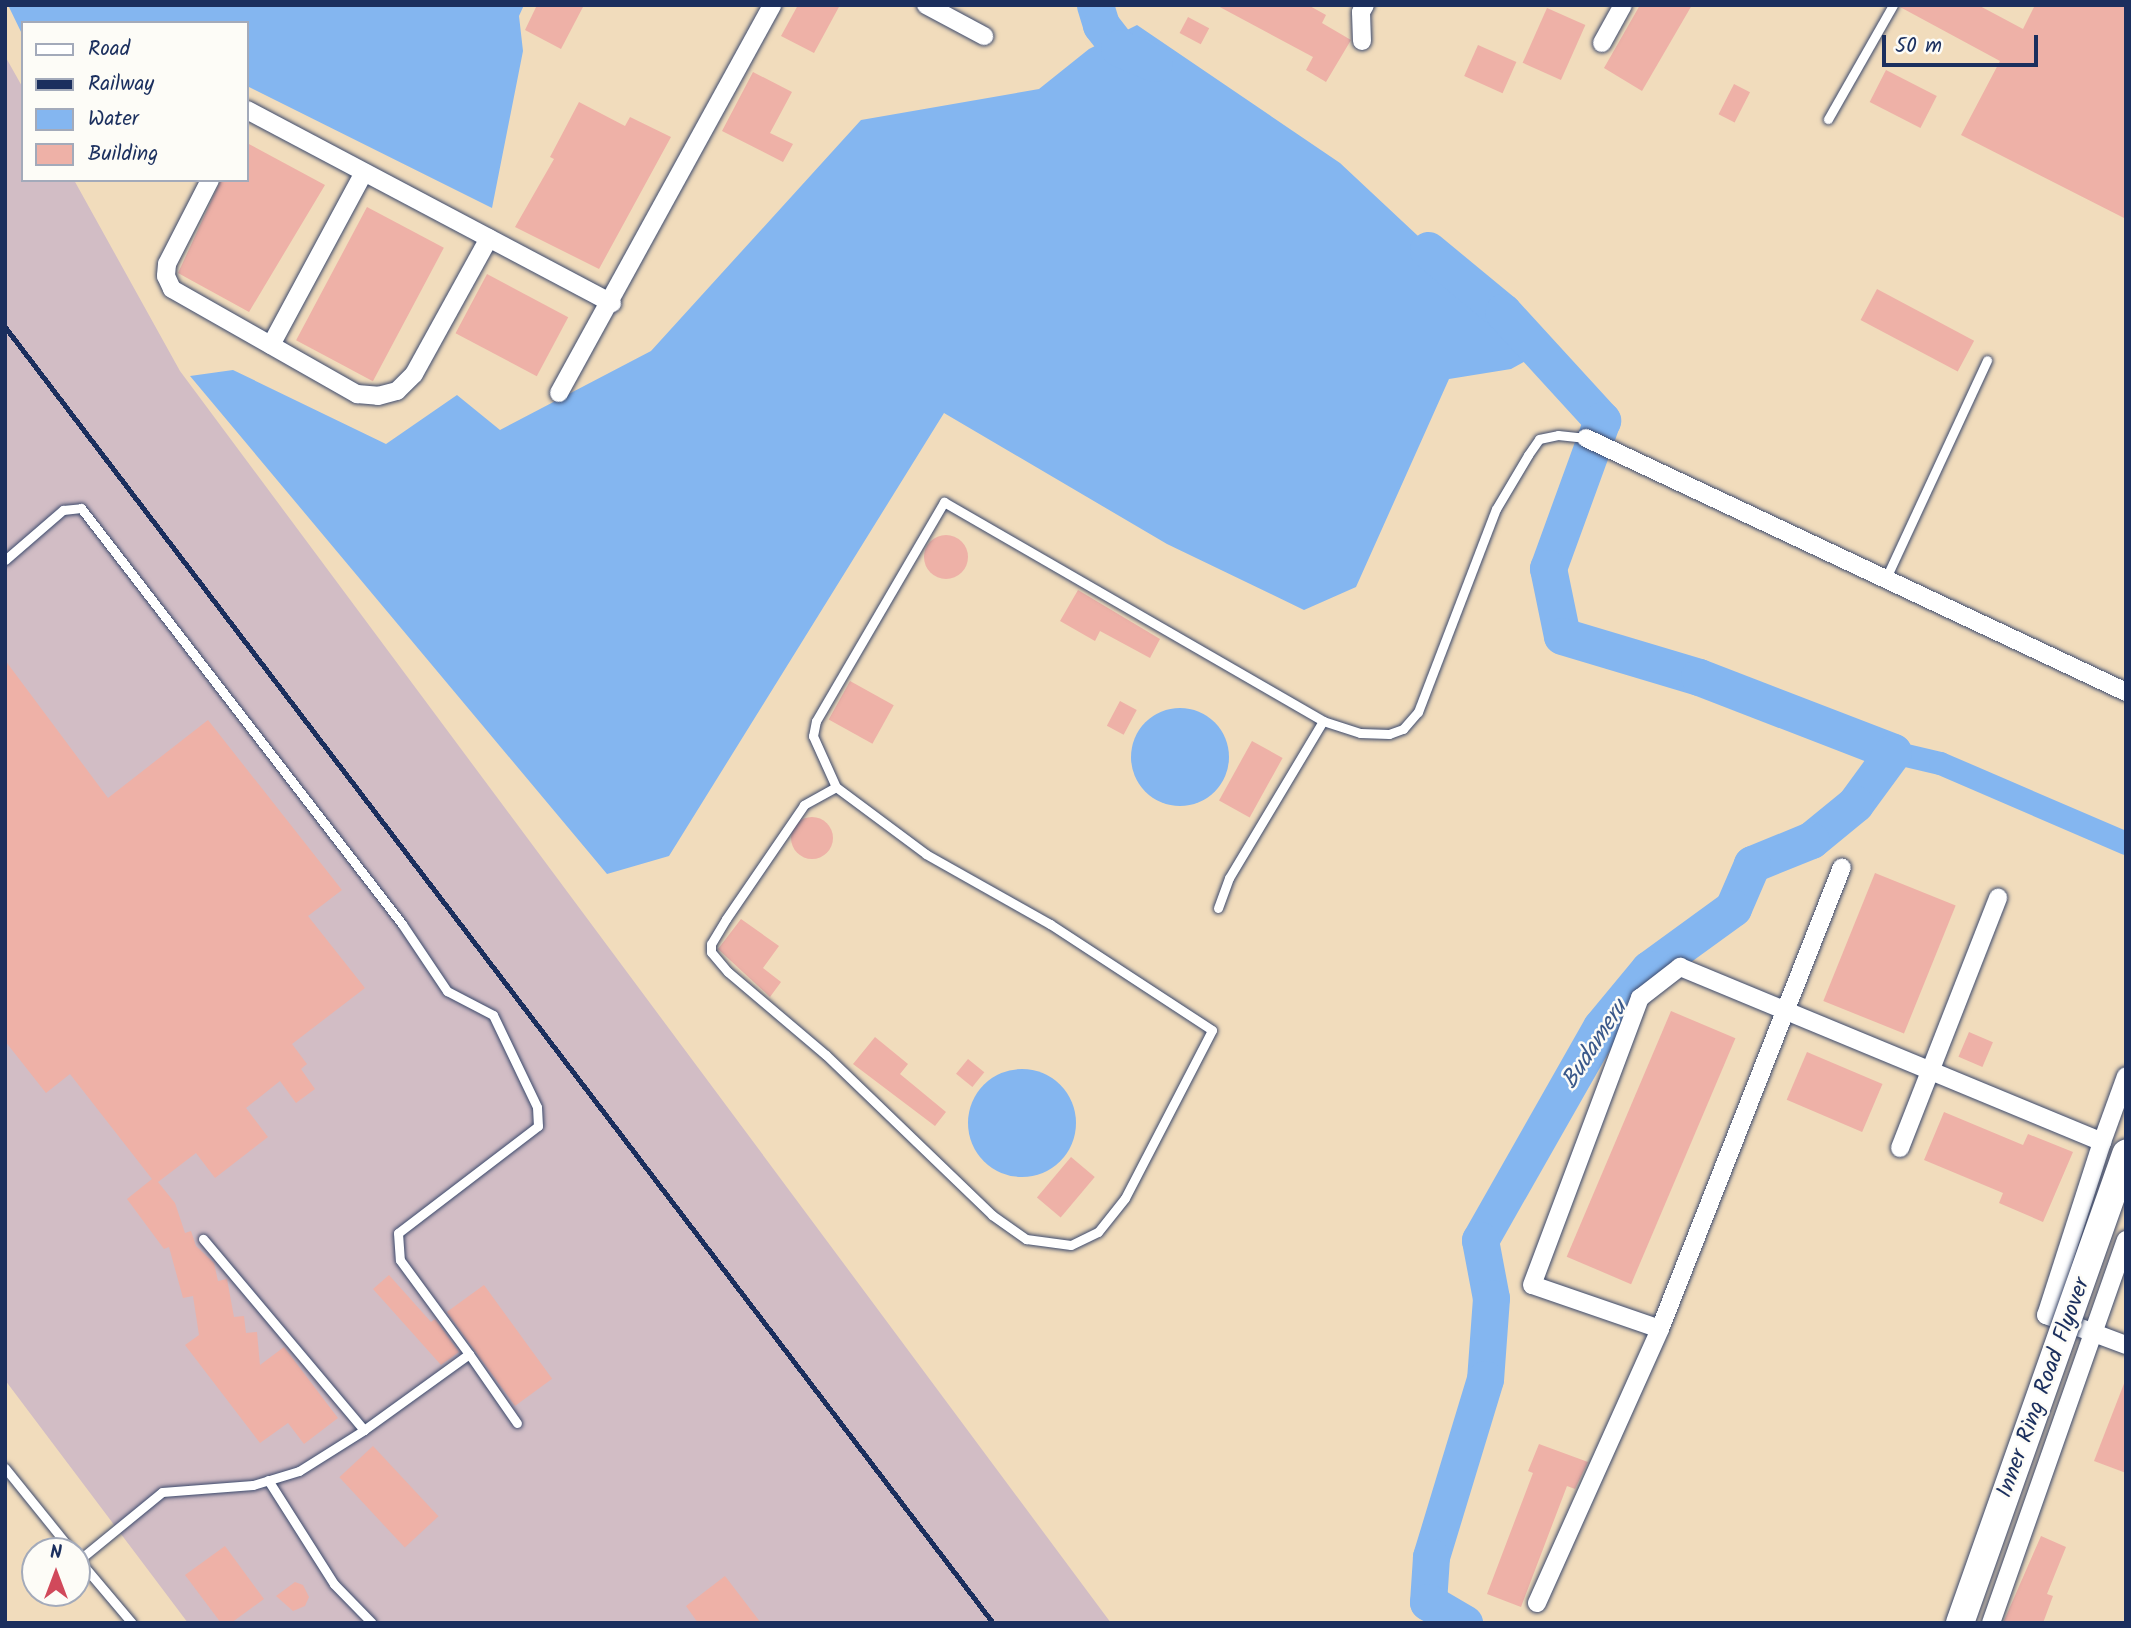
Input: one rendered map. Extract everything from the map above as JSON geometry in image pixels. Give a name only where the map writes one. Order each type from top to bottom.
[{"type":"main road","name":"Inner Ring Road Flyover","points":[[1961,1623],[2114,1148]]},
{"type":"street","points":[[559,393],[612,303],[772,5]]},
{"type":"street","points":[[926,5],[984,36]]},
{"type":"street","points":[[1602,43],[1623,5]]},
{"type":"street","points":[[1358,8],[1362,41]]},
{"type":"street","points":[[248,111],[612,303]]},
{"type":"street","points":[[271,345],[364,172]]},
{"type":"street","points":[[209,182],[167,264],[166,276],[172,289],[357,394],[378,396],[397,391],[414,374],[488,238]]},
{"type":"street","points":[[1586,438],[1617,456],[1886,578],[2126,692]]},
{"type":"street","points":[[1537,1603],[1660,1329],[1787,1015],[1842,868]]},
{"type":"street","points":[[1900,1148],[1998,898]]},
{"type":"street","points":[[1660,1329],[1532,1285],[1640,998],[1680,967],[1787,1015],[2114,1148]]},
{"type":"street","points":[[2126,1076],[2116,1101],[2114,1148],[2046,1315],[2126,1345]]},
{"type":"street","points":[[1991,1623],[2126,1240]]},
{"type":"lane","points":[[1828,119],[1893,5]]},
{"type":"lane","points":[[1886,578],[1987,359]]},
{"type":"lane","points":[[836,787],[804,806],[726,919],[711,944],[711,952],[728,972],[826,1055],[992,1215],[1026,1239],[1053,1245],[1071,1245],[1098,1232],[1125,1198],[1212,1030],[1050,924],[926,854],[836,787],[813,736],[816,720],[944,502],[1323,721],[1360,733],[1404,729],[1418,712],[1496,509],[1528,455],[1539,439],[1558,435],[1586,438]]},
{"type":"lane","points":[[5,560],[63,510],[82,508],[188,642],[447,991],[492,1015],[537,1107],[538,1126],[419,1213],[398,1233],[397,1242],[400,1260],[517,1423]]},
{"type":"lane","points":[[1218,908],[1229,878],[1323,721]]},
{"type":"lane","points":[[204,1239],[363,1430]]},
{"type":"lane","points":[[91,1549],[162,1492],[268,1480],[299,1471],[363,1430],[469,1354]]},
{"type":"lane","points":[[5,1468],[61,1537]]},
{"type":"lane","points":[[268,1480],[334,1584],[372,1623]]},
{"type":"lane","points":[[91,1574],[132,1623]]},
{"type":"shaded area","points":[[5,56],[21,84],[21,182],[75,182],[180,371],[1111,1623],[188,1623],[5,1380]]},
{"type":"water","points":[[8,5],[524,5],[519,16],[523,51],[492,208],[248,86],[248,21],[21,21],[21,32]]},
{"type":"water","points":[[1137,25],[1340,163],[1542,352],[1511,369],[1449,379],[1356,587],[1304,610],[1167,544],[944,413],[669,856],[607,874],[190,376],[233,370],[386,444],[457,395],[500,430],[651,351],[861,120],[1039,89],[1089,49]]},
{"type":"water","points":[[1180,708],[1199,712],[1215,722],[1225,738],[1229,757],[1225,776],[1215,792],[1199,802],[1180,806],[1161,802],[1145,792],[1135,776],[1131,757],[1135,738],[1145,722],[1161,712]]},
{"type":"water","points":[[1022,1069],[1043,1073],[1060,1085],[1072,1102],[1076,1123],[1072,1144],[1060,1161],[1043,1173],[1022,1177],[1001,1173],[984,1161],[972,1144],[968,1123],[972,1102],[984,1085],[1001,1073]]},
{"type":"building","points":[[537,5],[584,5],[561,49],[525,30]]},
{"type":"building","points":[[798,5],[840,5],[814,53],[781,36]]},
{"type":"building","points":[[1216,5],[1308,5],[1326,15],[1322,23],[1351,40],[1326,82],[1306,70],[1313,57]]},
{"type":"building","points":[[1640,5],[1692,5],[1642,91],[1604,68]]},
{"type":"building","points":[[1978,5],[2023,29],[2035,5],[2126,5],[2126,219],[1961,135],[2000,61],[1900,7]]},
{"type":"building","points":[[1547,8],[1585,25],[1561,80],[1523,63]]},
{"type":"building","points":[[1188,17],[1209,28],[1201,44],[1180,33]]},
{"type":"building","points":[[1478,45],[1516,62],[1503,93],[1464,76]]},
{"type":"building","points":[[1886,70],[1937,96],[1920,128],[1870,102]]},
{"type":"building","points":[[753,72],[792,92],[770,133],[793,144],[783,162],[722,131]]},
{"type":"building","points":[[1734,84],[1750,92],[1735,122],[1719,114]]},
{"type":"building","points":[[579,102],[625,126],[630,117],[671,137],[599,269],[515,227],[554,159],[550,157]]},
{"type":"building","points":[[248,144],[325,185],[249,312],[178,273],[220,182],[248,182]]},
{"type":"building","points":[[367,207],[444,248],[373,381],[296,340]]},
{"type":"building","points":[[487,274],[568,317],[537,376],[456,333]]},
{"type":"building","points":[[1877,289],[1974,341],[1958,372],[1861,320]]},
{"type":"building","points":[[946,535],[962,541],[968,557],[962,573],[946,579],[930,573],[924,557],[930,541]]},
{"type":"building","points":[[1078,590],[1160,639],[1150,658],[1100,631],[1095,641],[1060,621]]},
{"type":"building","points":[[5,660],[108,798],[208,720],[342,890],[308,916],[365,988],[292,1044],[307,1064],[301,1069],[315,1089],[296,1103],[280,1081],[246,1108],[268,1137],[215,1178],[196,1153],[158,1182],[175,1203],[185,1233],[191,1231],[196,1246],[214,1263],[218,1281],[227,1279],[234,1317],[244,1316],[246,1333],[257,1332],[260,1365],[284,1347],[338,1418],[304,1444],[288,1423],[260,1443],[185,1345],[199,1335],[193,1296],[183,1298],[169,1247],[164,1249],[127,1199],[152,1179],[70,1074],[46,1093],[5,1041]]},
{"type":"building","points":[[850,681],[894,705],[872,744],[829,719]]},
{"type":"building","points":[[1120,701],[1137,710],[1124,735],[1107,726]]},
{"type":"building","points":[[1252,741],[1283,758],[1250,817],[1219,800]]},
{"type":"building","points":[[812,817],[827,823],[833,838],[827,853],[812,859],[797,853],[791,838],[797,823]]},
{"type":"building","points":[[1875,873],[1956,906],[1904,1034],[1823,1001]]},
{"type":"building","points":[[741,919],[779,946],[763,968],[781,982],[770,997],[718,949]]},
{"type":"building","points":[[1671,1011],[1735,1038],[1631,1284],[1567,1257]]},
{"type":"building","points":[[1969,1032],[1993,1042],[1982,1067],[1958,1057]]},
{"type":"building","points":[[875,1037],[908,1064],[900,1074],[946,1112],[935,1126],[853,1064]]},
{"type":"building","points":[[1807,1052],[1882,1084],[1862,1132],[1787,1100]]},
{"type":"building","points":[[968,1059],[984,1072],[972,1087],[956,1074]]},
{"type":"building","points":[[1944,1112],[2023,1145],[2028,1134],[2073,1152],[2043,1222],[1999,1203],[2003,1193],[1924,1160]]},
{"type":"building","points":[[1071,1157],[1095,1177],[1061,1218],[1037,1198]]},
{"type":"building","points":[[389,1275],[431,1322],[435,1319],[459,1352],[441,1365],[373,1289]]},
{"type":"building","points":[[484,1285],[552,1379],[515,1406],[447,1312]]},
{"type":"building","points":[[2126,1382],[2126,1473],[2094,1461]]},
{"type":"building","points":[[1539,1444],[1588,1462],[1575,1489],[1567,1486],[1521,1607],[1487,1594],[1533,1473],[1528,1471]]},
{"type":"building","points":[[373,1446],[438,1516],[405,1548],[339,1477]]},
{"type":"building","points":[[2041,1536],[2066,1547],[2047,1594],[2053,1596],[2043,1623],[2003,1623]]},
{"type":"building","points":[[225,1546],[264,1599],[231,1623],[221,1623],[185,1575]]},
{"type":"building","points":[[725,1576],[761,1623],[698,1623],[686,1606]]},
{"type":"building","points":[[295,1582],[303,1585],[309,1597],[305,1606],[293,1611],[276,1596]]},
{"type":"waterway","points":[[1095,5],[1101,25],[1119,48],[1154,63]]},
{"type":"waterway","name":"Budameru","points":[[1428,250],[1503,312],[1602,420],[1548,568],[1562,636],[1699,677],[1893,752],[1855,804],[1811,840],[1752,864],[1733,908],[1649,969],[1601,1027],[1480,1240],[1491,1298],[1485,1379],[1431,1557],[1428,1602],[1464,1623]]},
{"type":"waterway","name":"Budameru","points":[[1893,752],[1940,763],[2126,843]]},
{"type":"railway","points":[[5,327],[993,1623]]}]
